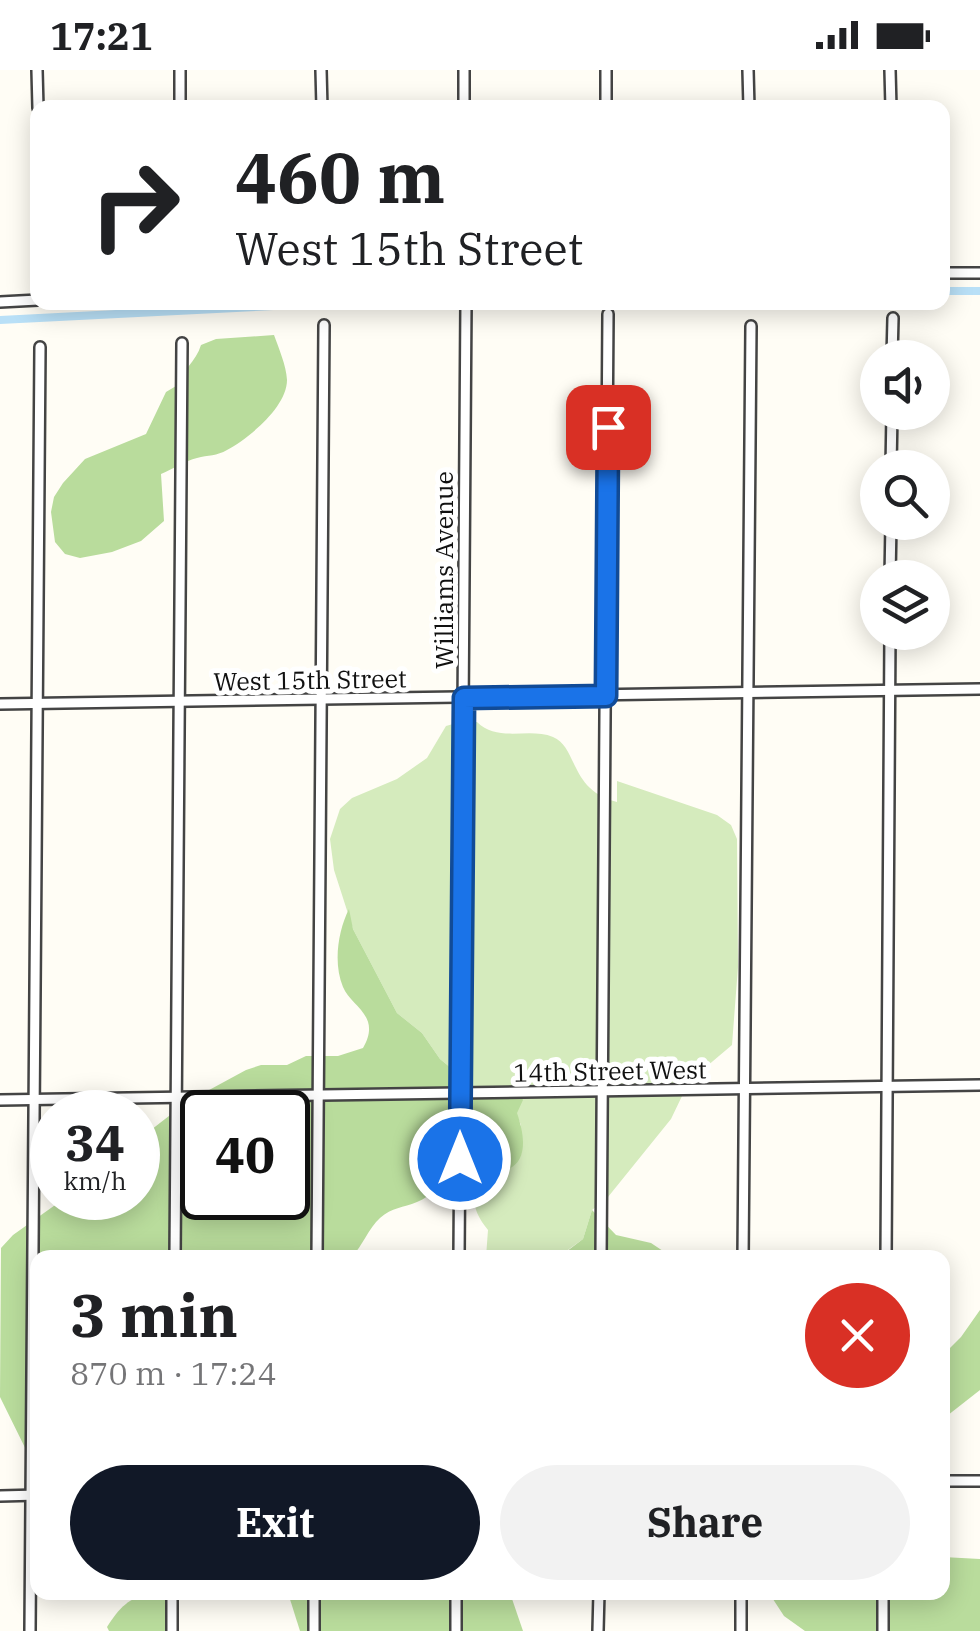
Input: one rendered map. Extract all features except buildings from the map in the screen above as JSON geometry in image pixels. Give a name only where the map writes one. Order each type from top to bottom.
[{"type":"street","points":[[38,70],[38,100]]},
{"type":"street","points":[[180,70],[180,100]]},
{"type":"street","points":[[322,70],[322,100]]},
{"type":"street","points":[[464,70],[464,100]]},
{"type":"street","points":[[606,70],[606,100]]},
{"type":"street","points":[[748,70],[749,100]]},
{"type":"street","points":[[890,70],[890,100]]},
{"type":"street","points":[[950,273],[980,273]]},
{"type":"street","points":[[0,302],[30,300]]},
{"type":"street","name":"Williams Avenue","points":[[459,1250],[466,310]]},
{"type":"street","points":[[601,1250],[608,314]]},
{"type":"street","points":[[892,318],[892,340]]},
{"type":"street","points":[[317,1250],[324,325]]},
{"type":"street","points":[[743,1250],[751,326]]},
{"type":"street","points":[[175,1250],[182,344]]},
{"type":"street","points":[[34,1090],[40,346]]},
{"type":"street","points":[[886,1250],[890,650]]},
{"type":"street","name":"West 15th Street","points":[[0,704],[980,689]]},
{"type":"street","name":"14th Street West","points":[[160,1098],[980,1085]]},
{"type":"street","name":"14th Street West","points":[[0,1100],[30,1100]]},
{"type":"street","points":[[34,1220],[34,1250]]},
{"type":"street","points":[[950,1482],[980,1481]]},
{"type":"street","points":[[0,1496],[30,1495]]},
{"type":"street","points":[[30,1631],[31,1600]]},
{"type":"street","points":[[172,1600],[172,1631]]},
{"type":"street","points":[[314,1600],[314,1631]]},
{"type":"street","points":[[456,1600],[456,1631]]},
{"type":"street","points":[[598,1631],[599,1600]]},
{"type":"street","points":[[741,1600],[741,1631]]},
{"type":"street","points":[[883,1600],[883,1631]]},
{"type":"green space","points":[[274,335],[287,380],[281,401],[265,421],[223,452],[192,459],[161,474],[164,521],[141,541],[80,558],[65,554],[55,542],[51,512],[54,497],[85,459],[146,434],[166,392],[176,386],[201,345],[216,339]]},
{"type":"green space","points":[[460,722],[457,1073],[440,1059],[422,1033],[397,1013],[353,929],[334,870],[330,839],[340,809],[352,798],[397,779],[427,758],[446,726]]},
{"type":"green space","points":[[467,722],[477,722],[494,732],[553,737],[567,750],[582,779],[601,796],[617,802],[617,781],[717,815],[731,825],[737,839],[738,967],[732,1045],[700,1072],[671,1119],[608,1197],[592,1210],[583,1239],[568,1250],[487,1250],[488,1230],[474,1203],[474,1189],[480,1173],[495,1170],[521,1125],[505,1104],[464,1083]]},
{"type":"green space","points":[[349,909],[353,929],[397,1013],[422,1033],[440,1059],[457,1073],[456,1174],[422,1199],[384,1214],[357,1250],[30,1250],[30,1458],[0,1397],[1,1248],[34,1220],[160,1220],[160,1123],[180,1107],[180,1220],[310,1220],[310,1090],[209,1090],[261,1065],[287,1065],[306,1056],[338,1056],[363,1048],[369,1027],[343,987],[338,947]]},
{"type":"green space","points":[[464,1083],[521,1094],[523,1100],[517,1113],[522,1154],[511,1168],[463,1171]]},
{"type":"green space","points":[[592,1210],[616,1235],[651,1243],[662,1250],[569,1250],[583,1239]]},
{"type":"green space","points":[[980,1310],[980,1390],[950,1414],[950,1348]]},
{"type":"green space","points":[[950,1557],[980,1559],[980,1631],[805,1631],[784,1616],[774,1600],[950,1600]]},
{"type":"green space","points":[[132,1600],[171,1600],[169,1631],[109,1631],[107,1627]]},
{"type":"green space","points":[[290,1600],[453,1600],[453,1631],[300,1631]]},
{"type":"green space","points":[[460,1600],[512,1600],[523,1631],[460,1631]]},
{"type":"waterway","points":[[950,291],[980,291]]},
{"type":"waterway","points":[[0,320],[195,310]]},
{"type":"route","points":[[460,1159],[464,698],[606,696],[608,427]]}]
